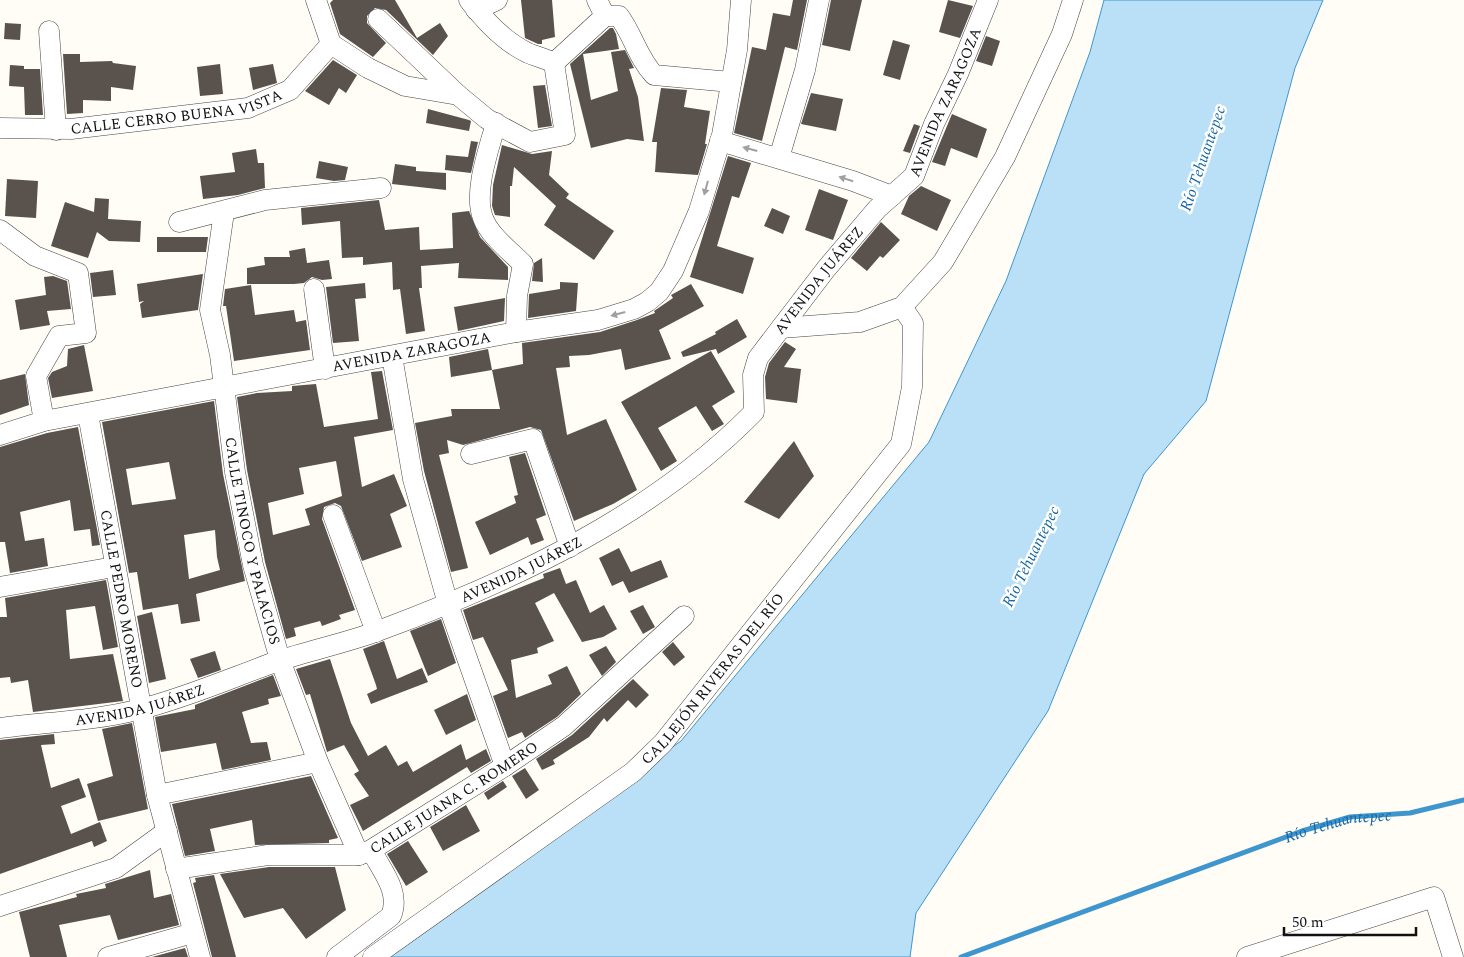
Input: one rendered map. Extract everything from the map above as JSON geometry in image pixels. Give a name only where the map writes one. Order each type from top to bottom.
[{"type":"street","points":[[316,0],[331,44],[368,68],[405,86],[458,95]]},
{"type":"street","points":[[473,5],[497,0]]},
{"type":"street","name":"AVENIDA ZARAGOZA","points":[[0,435],[44,421],[516,332],[598,320],[634,309],[659,292],[673,271],[690,236],[699,211],[720,141],[737,50],[741,0]]},
{"type":"street","points":[[779,158],[805,70],[819,0]]},
{"type":"street","points":[[781,328],[860,322],[902,307],[943,262],[1005,157],[1062,34],[1074,0]]},
{"type":"street","name":"AVENIDA ZARAGOZA","points":[[892,196],[914,176],[934,124],[958,74],[981,1]]},
{"type":"street","points":[[473,5],[496,30],[518,47],[554,63]]},
{"type":"street","points":[[378,19],[458,95],[496,123],[530,142],[565,135],[554,63],[601,8],[619,16],[646,66],[654,75],[731,82]]},
{"type":"street","points":[[49,31],[56,130]]},
{"type":"street","name":"CALLE CERRO BUENA VISTA","points":[[0,128],[56,130],[248,108],[290,90],[331,44]]},
{"type":"street","points":[[496,123],[483,169],[480,204],[483,218],[488,226],[523,264],[517,296],[516,332]]},
{"type":"street","points":[[720,141],[854,181],[892,196]]},
{"type":"street","points":[[179,222],[265,200],[382,188]]},
{"type":"street","name":"AVENIDA JUÁREZ","points":[[0,728],[140,709],[280,660],[376,632],[448,604],[570,547],[660,491],[754,412],[753,375],[758,358],[826,269],[877,209],[892,196]]},
{"type":"street","name":"CALLE TINOCO Y PALACIOS","points":[[224,212],[210,310],[224,387],[235,472],[253,565],[280,660],[318,762],[365,852],[392,888],[395,906],[391,916],[337,957]]},
{"type":"street","points":[[0,230],[35,256],[78,273],[86,333],[60,336],[36,376],[44,421]]},
{"type":"street","points":[[314,289],[325,369]]},
{"type":"street","name":"CALLEJÓN RIVERAS DEL RÍO","points":[[373,957],[633,772],[662,742],[901,444],[912,378],[913,323],[902,307]]},
{"type":"street","points":[[392,356],[414,479],[448,604],[505,766]]},
{"type":"street","name":"CALLE PEDRO MORENO","points":[[88,414],[114,567],[157,796],[200,957]]},
{"type":"street","points":[[470,454],[533,439],[570,547]]},
{"type":"street","points":[[333,516],[376,632]]},
{"type":"street","points":[[0,587],[114,567]]},
{"type":"street","name":"CALLE JUANA C. ROMERO","points":[[176,869],[268,855],[365,852],[505,766],[564,726],[684,616]]},
{"type":"street","points":[[157,796],[318,762]]},
{"type":"street","points":[[0,906],[116,868],[167,831]]},
{"type":"street","points":[[1247,957],[1434,897],[1453,957]]},
{"type":"street","points":[[108,957],[193,932]]},
{"type":"water","points":[[1104,0],[1323,0],[1295,68],[1206,401],[1144,474],[1048,711],[916,913],[910,957],[377,957],[681,741],[929,442],[1006,281],[1090,52]]},
{"type":"building","points":[[333,0],[395,0],[417,38],[440,23],[448,36],[433,55],[386,10],[375,8],[367,16],[367,23],[386,43],[373,57],[340,34],[330,3]]},
{"type":"building","points":[[521,0],[552,0],[555,37],[542,40],[542,44],[525,38]]},
{"type":"building","points":[[793,0],[807,0],[797,50],[785,47],[762,141],[734,133],[752,47],[766,50],[773,13],[790,16]]},
{"type":"building","points":[[831,0],[862,0],[850,51],[822,45]]},
{"type":"building","points":[[948,0],[973,6],[960,38],[939,32]]},
{"type":"building","points":[[5,23],[21,24],[20,40],[4,39]]},
{"type":"building","points":[[610,28],[613,28],[616,34],[619,49],[583,54],[591,100],[618,91],[611,52],[625,50],[634,68],[629,69],[638,97],[644,141],[627,139],[591,148],[570,64]]},
{"type":"building","points":[[986,36],[1000,41],[992,66],[976,61]]},
{"type":"building","points":[[893,40],[910,45],[900,80],[883,75]]},
{"type":"building","points":[[63,54],[80,54],[80,62],[112,61],[113,63],[136,66],[133,90],[111,87],[111,101],[83,100],[83,113],[67,114]]},
{"type":"building","points":[[333,60],[357,75],[346,93],[339,88],[329,105],[305,91]]},
{"type":"building","points":[[220,64],[223,94],[200,96],[197,67]]},
{"type":"building","points":[[273,64],[277,83],[253,90],[249,68]]},
{"type":"building","points":[[10,65],[24,66],[24,69],[40,69],[43,115],[25,115],[24,87],[9,86]]},
{"type":"building","points":[[545,85],[552,126],[538,128],[533,86]]},
{"type":"building","points":[[661,88],[687,90],[684,107],[710,111],[705,144],[707,144],[698,175],[655,172],[657,142],[652,142]]},
{"type":"building","points":[[811,93],[843,99],[836,131],[801,124]]},
{"type":"building","points":[[428,109],[471,121],[469,131],[426,123]]},
{"type":"building","points":[[952,114],[987,129],[977,158],[951,148],[945,166],[932,162]]},
{"type":"building","points":[[914,124],[920,126],[910,153],[903,151]]},
{"type":"building","points":[[471,141],[478,142],[471,173],[445,170],[446,155],[468,157]]},
{"type":"building","points":[[502,145],[532,154],[552,151],[549,175],[569,194],[566,198],[614,231],[594,260],[544,225],[556,206],[514,167],[512,186],[510,186],[510,217],[495,215],[492,206],[493,185]]},
{"type":"building","points":[[256,149],[258,163],[264,163],[265,188],[238,195],[203,199],[200,176],[235,172],[232,153]]},
{"type":"building","points":[[728,156],[751,163],[739,198],[732,196],[717,246],[754,258],[743,294],[690,277]]},
{"type":"building","points":[[319,161],[348,167],[345,180],[334,181],[316,178]]},
{"type":"building","points":[[395,164],[416,167],[416,171],[446,173],[446,190],[392,184]]},
{"type":"building","points":[[7,179],[38,181],[36,218],[5,216]]},
{"type":"building","points":[[921,186],[951,200],[937,231],[901,214],[909,196]]},
{"type":"building","points":[[819,189],[848,200],[833,240],[805,230]]},
{"type":"building","points":[[95,198],[109,199],[108,219],[141,221],[140,242],[109,241],[97,232],[88,258],[51,246],[65,202],[94,212]]},
{"type":"building","points":[[379,200],[385,230],[419,227],[420,250],[453,248],[452,213],[469,211],[480,237],[508,267],[508,280],[458,278],[459,263],[421,266],[422,288],[419,288],[425,331],[406,334],[400,289],[393,290],[392,262],[363,265],[363,257],[342,258],[340,221],[302,225],[301,208]]},
{"type":"building","points":[[772,208],[790,216],[783,234],[764,226]]},
{"type":"building","points":[[881,222],[900,240],[883,258],[880,256],[867,271],[851,258]]},
{"type":"building","points":[[157,237],[208,237],[206,252],[157,252]]},
{"type":"building","points":[[305,248],[307,263],[329,260],[332,279],[322,280],[312,277],[304,283],[247,284],[247,268],[265,265],[264,257],[290,257],[289,251]]},
{"type":"building","points":[[542,258],[543,282],[532,281],[534,263]]},
{"type":"building","points":[[113,270],[116,295],[93,297],[90,273]]},
{"type":"building","points":[[203,274],[198,310],[142,318],[140,304],[144,301],[139,302],[137,284]]},
{"type":"building","points":[[53,276],[67,281],[71,309],[47,311],[50,325],[20,330],[15,300],[46,295],[44,277]]},
{"type":"building","points":[[560,282],[578,283],[576,311],[528,318],[529,294],[560,289]]},
{"type":"building","points":[[365,283],[366,298],[355,299],[359,341],[333,343],[326,287]]},
{"type":"building","points":[[691,284],[704,306],[659,330],[671,359],[625,370],[621,349],[589,355],[569,356],[570,367],[556,368],[567,435],[606,419],[637,490],[613,504],[574,521],[541,430],[530,427],[463,445],[447,440],[449,453],[439,455],[468,568],[451,572],[424,471],[415,423],[452,416],[451,409],[500,409],[492,370],[523,364],[522,343],[600,332],[637,320],[655,313],[654,311],[673,298],[671,295]]},
{"type":"building","points":[[251,285],[255,315],[294,310],[296,322],[306,320],[310,350],[234,361],[226,306],[223,306],[225,289]]},
{"type":"building","points":[[505,298],[504,321],[458,331],[454,307]]},
{"type":"building","points":[[737,319],[747,337],[718,354],[716,349],[683,357],[681,352],[716,334],[715,332]]},
{"type":"building","points":[[785,342],[796,349],[784,367],[801,369],[797,403],[766,399],[765,377],[769,363]]},
{"type":"building","points":[[84,345],[93,391],[52,398],[48,378],[52,372],[67,366],[68,349]]},
{"type":"building","points":[[488,349],[492,370],[451,377],[449,357]]},
{"type":"building","points":[[711,351],[735,392],[712,406],[724,424],[712,431],[696,406],[658,428],[677,461],[661,471],[621,402]]},
{"type":"building","points":[[382,371],[393,430],[354,437],[362,487],[394,474],[407,506],[390,514],[402,547],[362,561],[341,506],[335,503],[324,507],[322,519],[355,610],[339,615],[341,619],[322,626],[320,621],[294,628],[296,636],[286,639],[265,562],[247,470],[237,397],[257,393],[292,391],[292,386],[316,384],[324,427],[378,419],[371,372]],"holes":[[[336,461],[342,496],[305,509],[310,525],[273,535],[268,503],[304,494],[299,468]]]},
{"type":"building","points":[[25,374],[29,405],[0,415],[0,380]]},
{"type":"building","points":[[214,401],[223,474],[245,581],[196,594],[200,621],[181,624],[178,604],[143,610],[137,572],[129,573],[102,422]],"holes":[[[169,462],[176,499],[132,505],[126,469]],[[215,530],[220,570],[189,579],[184,535]]]},
{"type":"building","points":[[78,427],[100,545],[92,546],[90,529],[74,531],[70,500],[20,512],[25,541],[44,538],[48,566],[10,573],[5,542],[0,542],[0,447],[47,433]]},
{"type":"building","points":[[794,441],[814,476],[779,519],[744,502]]},
{"type":"building","points":[[525,453],[546,515],[536,519],[544,540],[531,545],[528,537],[490,555],[475,522],[516,503],[514,496],[518,495],[509,457]]},
{"type":"building","points":[[619,548],[631,572],[661,560],[668,577],[629,593],[623,581],[612,586],[599,558]]},
{"type":"building","points":[[560,568],[566,584],[576,580],[590,613],[604,605],[617,629],[603,637],[582,642],[554,593],[535,603],[554,641],[537,648],[538,653],[511,660],[516,698],[552,684],[548,675],[567,666],[581,694],[557,717],[525,738],[522,732],[508,738],[493,696],[508,690],[483,637],[473,640],[463,610],[544,578],[543,574]]},
{"type":"building","points":[[106,580],[118,647],[103,650],[95,606],[66,610],[70,659],[113,654],[123,701],[33,712],[28,680],[11,683],[10,677],[0,678],[0,617],[7,617],[5,598]]},
{"type":"building","points":[[643,605],[655,627],[643,634],[630,611]]},
{"type":"building","points":[[152,612],[166,679],[149,683],[137,616]]},
{"type":"building","points":[[441,619],[456,663],[428,676],[410,631]]},
{"type":"building","points":[[384,641],[397,679],[422,668],[428,682],[371,704],[367,694],[377,689],[363,649]]},
{"type":"building","points":[[673,642],[685,657],[674,666],[662,652]]},
{"type":"building","points":[[606,646],[616,662],[602,676],[589,655]]},
{"type":"building","points":[[215,651],[221,670],[198,678],[190,659]]},
{"type":"building","points":[[330,659],[351,723],[368,756],[386,745],[398,766],[407,761],[413,772],[461,744],[466,760],[486,749],[491,761],[471,773],[467,767],[363,831],[350,805],[369,796],[354,774],[359,771],[344,745],[327,752],[310,694],[306,695],[296,669]]},
{"type":"building","points":[[273,675],[281,696],[268,699],[269,704],[242,712],[251,743],[267,742],[271,760],[222,770],[216,743],[161,752],[155,717],[195,709],[195,705]]},
{"type":"building","points":[[633,679],[649,695],[636,708],[628,700],[607,722],[604,718],[589,737],[553,760],[555,764],[542,770],[536,759],[572,735]]},
{"type":"building","points":[[467,694],[476,720],[446,735],[434,710]]},
{"type":"building","points":[[132,723],[148,809],[98,821],[87,784],[113,776],[102,729]]},
{"type":"building","points":[[54,734],[55,744],[41,745],[51,788],[79,778],[86,797],[61,806],[71,834],[100,822],[107,841],[94,847],[92,841],[0,874],[0,740]]},
{"type":"building","points":[[525,768],[539,790],[526,799],[512,776]]},
{"type":"building","points":[[311,776],[338,838],[329,840],[329,843],[255,845],[252,820],[210,829],[215,851],[185,856],[172,804]]},
{"type":"building","points":[[503,781],[507,787],[488,800],[484,793]]},
{"type":"building","points":[[466,805],[480,831],[443,851],[430,827]]},
{"type":"building","points":[[408,841],[428,872],[406,886],[387,854]]},
{"type":"building","points":[[269,867],[335,867],[346,910],[306,939],[283,908],[244,918],[220,874]]},
{"type":"building","points":[[150,870],[154,898],[171,894],[179,925],[118,940],[110,915],[59,925],[67,957],[30,957],[19,912],[77,897],[76,894],[106,888],[105,884]]},
{"type":"building","points":[[214,875],[236,957],[212,957],[193,883],[196,882],[195,878]]},
{"type":"building","points":[[185,948],[188,957],[152,957]]},
{"type":"waterway","name":"Río Tehuantepec","points":[[961,957],[1302,831],[1350,817],[1410,813],[1464,800]]}]
